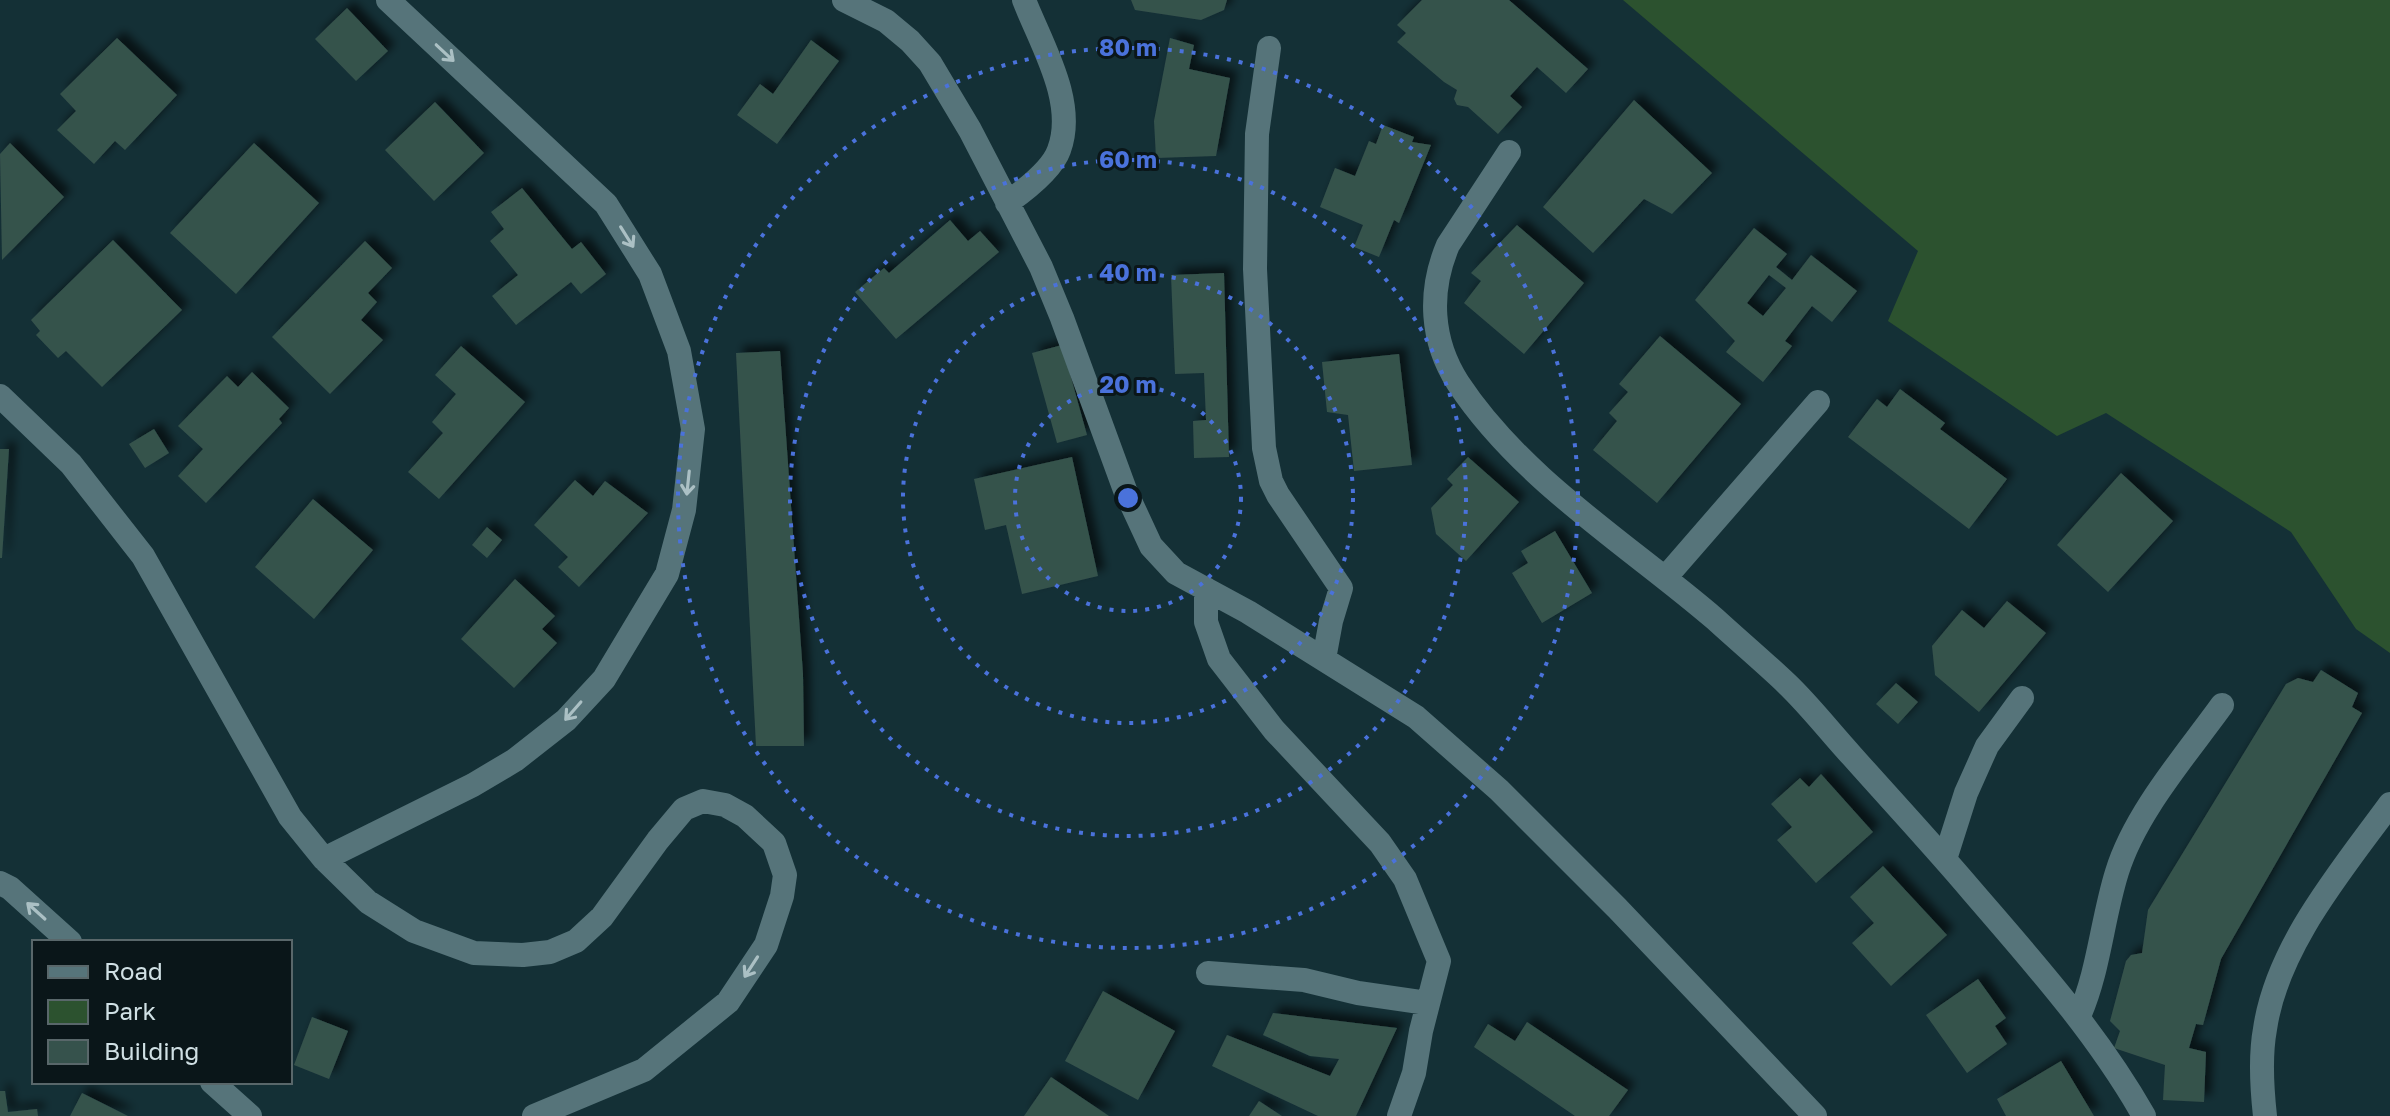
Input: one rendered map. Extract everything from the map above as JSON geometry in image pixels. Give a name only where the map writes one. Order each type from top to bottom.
[{"type":"street","points":[[324,859],[473,785],[515,760],[566,720],[604,679],[667,574],[684,510],[693,429],[679,351],[660,299],[650,274],[606,204],[388,0]]},
{"type":"street","points":[[844,0],[886,21],[910,41],[930,63],[970,130],[1041,267],[1125,490],[1151,546],[1176,573],[1324,659],[1416,717],[1499,790],[1617,908],[1815,1116]]},
{"type":"street","points":[[1007,203],[1039,177],[1059,153],[1062,137],[1059,88],[1024,0]]},
{"type":"street","points":[[1269,48],[1257,134],[1256,179],[1255,269],[1264,448],[1271,481],[1278,495],[1341,588],[1324,659]]},
{"type":"street","points":[[1509,152],[1448,245],[1436,291],[1437,339],[1453,374],[1476,409],[1533,470],[1665,578],[1788,685],[1945,859],[2079,1016],[2144,1116]]},
{"type":"street","points":[[0,396],[71,464],[143,556],[290,817],[324,859],[368,902],[414,931],[474,953],[523,955],[550,952],[576,941],[602,917],[684,809],[703,801],[725,805],[745,816],[774,843],[785,875],[782,896],[766,945],[728,1002],[644,1070],[534,1116]]},
{"type":"street","points":[[1665,578],[1818,402]]},
{"type":"street","points":[[1206,589],[1206,622],[1219,659],[1274,730],[1380,843],[1405,879],[1439,961],[1427,1003],[1414,1073],[1399,1116]]},
{"type":"street","points":[[1945,859],[1966,793],[1987,746],[2022,698]]},
{"type":"street","points":[[2079,1016],[2088,995],[2117,870],[2141,820],[2222,705]]},
{"type":"street","points":[[2265,1116],[2264,1030],[2281,971],[2321,899],[2390,804]]},
{"type":"street","points":[[0,883],[10,888],[68,940]]},
{"type":"street","points":[[1208,973],[1304,980],[1358,993],[1427,1003]]},
{"type":"street","points":[[214,1084],[250,1116]]},
{"type":"green space","points":[[1623,0],[2390,0],[2390,653],[2356,629],[2291,532],[2106,413],[2057,436],[1888,321],[1918,251]]},
{"type":"building","points":[[1131,0],[1227,0],[1224,10],[1201,20],[1135,10]]},
{"type":"building","points":[[1422,0],[1509,0],[1588,69],[1566,93],[1537,67],[1510,96],[1522,107],[1498,134],[1468,107],[1457,105],[1454,99],[1457,90],[1397,42],[1406,33],[1397,25]]},
{"type":"building","points":[[347,8],[388,51],[356,81],[315,39]]},
{"type":"building","points":[[117,38],[177,95],[125,150],[115,141],[94,164],[57,130],[76,111],[60,94]]},
{"type":"building","points":[[1170,38],[1194,45],[1189,69],[1230,78],[1216,156],[1156,158],[1154,121]]},
{"type":"building","points":[[811,40],[839,61],[777,144],[737,115],[760,84],[773,94]]},
{"type":"building","points":[[1634,100],[1712,173],[1672,214],[1644,199],[1593,253],[1543,207]]},
{"type":"building","points":[[435,102],[484,153],[434,201],[385,150]]},
{"type":"building","points":[[1383,125],[1414,137],[1412,142],[1431,145],[1399,223],[1394,220],[1379,257],[1354,247],[1363,225],[1320,207],[1335,168],[1355,176],[1369,141],[1376,144]]},
{"type":"building","points":[[10,143],[64,197],[2,260],[0,154]]},
{"type":"building","points":[[254,143],[319,203],[236,294],[170,233]]},
{"type":"building","points":[[522,188],[572,249],[581,242],[606,274],[581,294],[571,282],[516,325],[492,296],[518,275],[490,241],[504,229],[491,212]]},
{"type":"building","points":[[950,220],[968,241],[980,231],[999,252],[896,339],[855,292],[884,268],[889,273]]},
{"type":"building","points":[[1517,225],[1584,283],[1524,354],[1464,303],[1481,281],[1471,273]]},
{"type":"building","points":[[1754,228],[1787,254],[1776,267],[1792,280],[1811,255],[1857,291],[1832,322],[1812,306],[1785,341],[1792,346],[1763,382],[1726,352],[1735,341],[1695,300]],"holes":[[[1769,275],[1786,288],[1763,316],[1747,303]]]},
{"type":"building","points":[[113,240],[182,310],[102,387],[66,351],[58,358],[36,335],[40,331],[31,320]]},
{"type":"building","points":[[365,241],[392,268],[368,293],[377,302],[361,320],[383,340],[330,394],[272,337]]},
{"type":"building","points":[[1224,273],[1229,457],[1194,458],[1193,421],[1206,420],[1204,373],[1175,374],[1171,275]]},
{"type":"building","points":[[1660,336],[1741,404],[1657,503],[1593,450],[1617,421],[1609,413],[1628,392],[1619,384]]},
{"type":"building","points":[[1062,345],[1087,435],[1057,443],[1032,353]]},
{"type":"building","points":[[461,346],[525,402],[439,499],[408,472],[443,433],[432,422],[456,394],[435,375]]},
{"type":"building","points":[[780,351],[803,674],[804,746],[756,746],[736,353]]},
{"type":"building","points":[[1399,354],[1412,465],[1354,471],[1348,415],[1327,412],[1322,362]]},
{"type":"building","points":[[252,372],[289,408],[279,419],[282,423],[206,503],[178,476],[203,449],[178,426],[227,376],[238,387]]},
{"type":"building","points":[[1900,389],[1945,423],[1940,429],[2007,479],[1969,529],[1848,437],[1877,399],[1887,407]]},
{"type":"building","points":[[154,429],[169,453],[145,468],[129,444]]},
{"type":"building","points":[[0,449],[9,449],[2,558],[0,558]]},
{"type":"building","points":[[1072,457],[1098,576],[1022,594],[1006,525],[985,530],[974,479]]},
{"type":"building","points":[[1468,457],[1519,502],[1466,561],[1436,534],[1431,508],[1453,485],[1447,479]]},
{"type":"building","points":[[2121,473],[2173,521],[2108,592],[2057,545]]},
{"type":"building","points":[[575,480],[593,496],[605,481],[648,513],[579,587],[558,567],[568,557],[534,525]]},
{"type":"building","points":[[313,499],[373,550],[314,619],[255,567]]},
{"type":"building","points":[[487,527],[502,540],[487,558],[472,545]]},
{"type":"building","points":[[1555,531],[1592,593],[1542,623],[1512,573],[1528,563],[1521,551]]},
{"type":"building","points":[[515,579],[555,616],[542,629],[557,643],[514,688],[461,639]]},
{"type":"building","points":[[2007,601],[2046,633],[1979,712],[1935,675],[1932,646],[1962,610],[1984,628]]},
{"type":"building","points":[[2321,670],[2358,693],[2352,707],[2362,713],[2221,959],[2203,1025],[2196,1024],[2189,1048],[2206,1052],[2204,1102],[2163,1100],[2165,1065],[2114,1048],[2120,1031],[2110,1021],[2126,961],[2131,955],[2142,953],[2148,910],[2286,684],[2298,678],[2313,682]]},
{"type":"building","points":[[1896,683],[1918,702],[1898,724],[1876,704]]},
{"type":"building","points":[[1821,774],[1873,832],[1816,883],[1777,840],[1792,827],[1771,804],[1800,778],[1809,787]]},
{"type":"building","points":[[1883,866],[1947,935],[1891,986],[1852,943],[1874,923],[1850,897]]},
{"type":"building","points":[[1978,979],[2006,1018],[1995,1026],[2007,1044],[1967,1073],[1926,1015]]},
{"type":"building","points":[[1103,991],[1175,1031],[1138,1100],[1065,1061]]},
{"type":"building","points":[[1273,1013],[1397,1028],[1356,1116],[1318,1116],[1212,1066],[1227,1035],[1330,1076],[1339,1059],[1310,1056],[1263,1035]]},
{"type":"building","points":[[312,1017],[348,1031],[329,1079],[294,1065]]},
{"type":"building","points":[[1527,1022],[1628,1090],[1609,1116],[1575,1116],[1474,1047],[1488,1024],[1515,1041]]},
{"type":"building","points":[[2061,1061],[2094,1116],[2006,1116],[1997,1099]]},
{"type":"building","points":[[1051,1077],[1109,1116],[1024,1116]]},
{"type":"building","points":[[0,1091],[5,1091],[8,1112],[37,1109],[38,1116],[0,1116]]},
{"type":"building","points":[[82,1093],[128,1116],[70,1116]]},
{"type":"building","points":[[1259,1101],[1282,1116],[1249,1116]]}]
